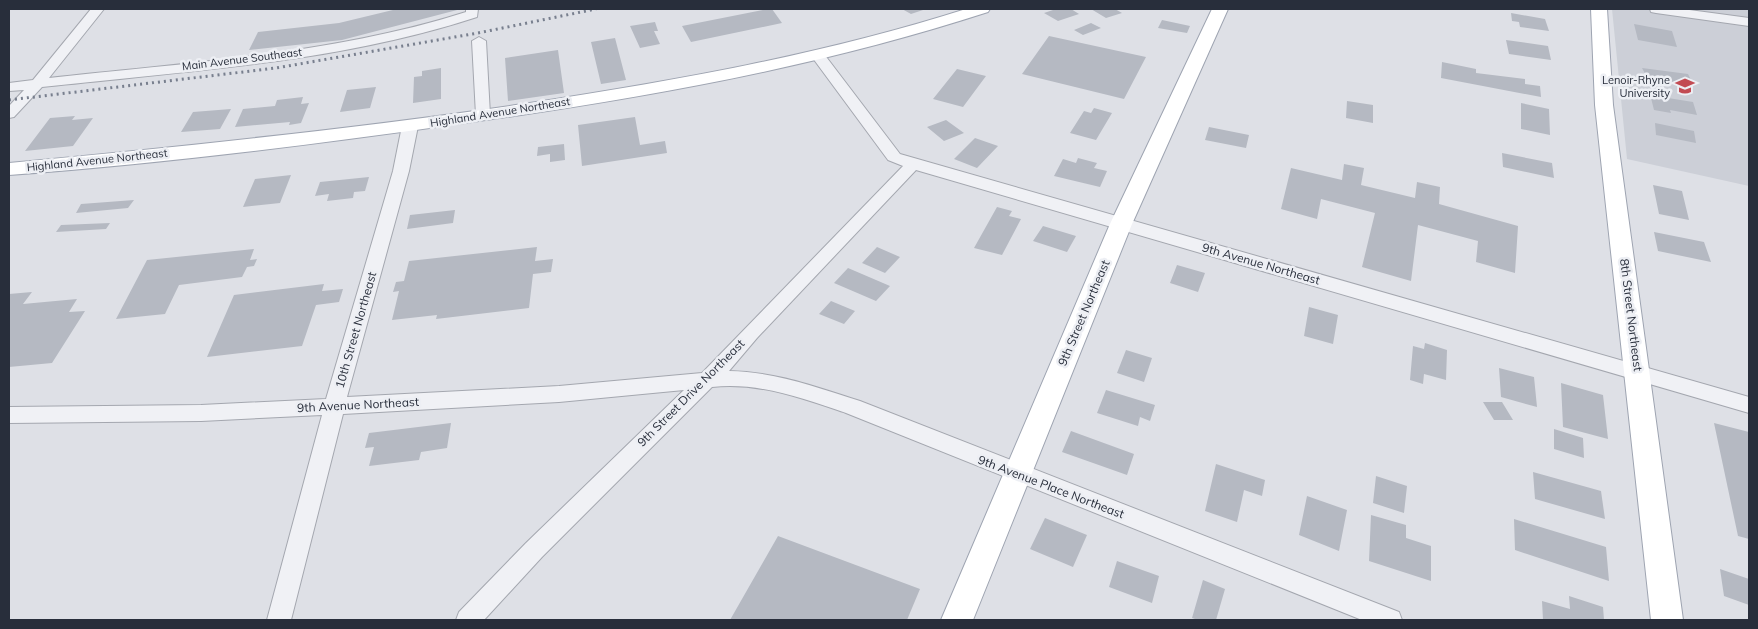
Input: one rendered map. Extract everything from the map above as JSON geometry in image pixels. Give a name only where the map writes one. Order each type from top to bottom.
[{"type":"main road","name":"Highland Avenue Northeast","points":[[9,169],[248,145],[410,126],[691,83],[819,57],[889,38],[982,9]]},
{"type":"main road","name":"9th Street Northeast","points":[[957,620],[1121,224],[1220,9]]},
{"type":"main road","name":"8th Street Northeast","points":[[1599,9],[1604,105],[1667,620]]},
{"type":"street","points":[[9,114],[38,83],[98,9]]},
{"type":"street","points":[[1656,9],[1749,21]]},
{"type":"street","points":[[1705,9],[1749,21]]},
{"type":"street","name":"Main Avenue Southeast","points":[[9,87],[263,58],[316,50],[409,32],[472,11]]},
{"type":"street","points":[[479,41],[483,115]]},
{"type":"street","name":"9th Avenue Northeast","points":[[819,57],[894,157],[912,164],[1749,405]]},
{"type":"street","name":"10th Street Northeast","points":[[279,620],[335,406],[394,196],[410,126]]},
{"type":"street","name":"9th Street Drive Northeast","points":[[468,620],[534,550],[707,380],[912,164]]},
{"type":"street","name":"9th Avenue Place Northeast","points":[[707,380],[757,379],[798,388],[853,407],[1390,620]]},
{"type":"street","name":"9th Avenue Northeast","points":[[9,415],[201,413],[559,394],[707,380]]},
{"type":"shaded area","name":"Lenoir-Rhyne University","points":[[1612,9],[1749,9],[1749,186],[1627,159]]},
{"type":"building","points":[[397,9],[461,9],[342,40],[249,50],[258,32],[339,23]]},
{"type":"building","points":[[772,9],[782,23],[691,42],[682,26]]},
{"type":"building","points":[[902,9],[926,9],[911,14]]},
{"type":"building","points":[[1056,9],[1071,9],[1079,14],[1058,21],[1044,13]]},
{"type":"building","points":[[1091,9],[1115,9],[1122,13],[1106,18]]},
{"type":"building","points":[[1511,13],[1545,19],[1549,31],[1520,27],[1519,22],[1512,21]]},
{"type":"building","points":[[1162,20],[1190,26],[1187,33],[1158,28]]},
{"type":"building","points":[[655,22],[658,31],[654,31],[660,44],[640,48],[630,26]]},
{"type":"building","points":[[1091,23],[1101,28],[1083,35],[1074,30]]},
{"type":"building","points":[[1634,24],[1672,31],[1677,47],[1638,40]]},
{"type":"building","points":[[1049,36],[1146,57],[1124,99],[1022,74]]},
{"type":"building","points":[[615,38],[626,80],[601,84],[591,42]]},
{"type":"building","points":[[1506,40],[1548,46],[1551,60],[1509,54]]},
{"type":"building","points":[[558,50],[564,93],[508,101],[505,58]]},
{"type":"building","points":[[1442,62],[1476,69],[1476,73],[1525,79],[1525,84],[1540,86],[1541,97],[1441,78]]},
{"type":"building","points":[[441,68],[441,99],[413,103],[414,77],[422,76],[422,71]]},
{"type":"building","points":[[1642,68],[1688,74],[1694,86],[1648,79]]},
{"type":"building","points":[[957,69],[986,76],[963,107],[933,99]]},
{"type":"building","points":[[376,87],[370,108],[340,112],[347,90]]},
{"type":"building","points":[[1649,90],[1667,93],[1668,98],[1693,102],[1697,115],[1670,110],[1671,113],[1654,110]]},
{"type":"building","points":[[303,97],[301,104],[309,103],[301,123],[289,125],[290,122],[235,127],[243,109],[275,106],[277,100]]},
{"type":"building","points":[[1347,101],[1373,105],[1373,123],[1346,118]]},
{"type":"building","points":[[1521,103],[1549,109],[1550,135],[1521,129]]},
{"type":"building","points":[[1094,108],[1112,113],[1096,140],[1070,133],[1084,111],[1091,113]]},
{"type":"building","points":[[231,109],[220,129],[181,132],[193,112]]},
{"type":"building","points":[[75,116],[72,120],[93,118],[73,146],[25,151],[50,118]]},
{"type":"building","points":[[635,117],[640,145],[665,141],[667,153],[582,166],[578,125]]},
{"type":"building","points":[[946,120],[964,133],[944,141],[927,127]]},
{"type":"building","points":[[1655,123],[1694,131],[1696,143],[1656,135]]},
{"type":"building","points":[[1209,127],[1249,135],[1246,148],[1205,140]]},
{"type":"building","points":[[975,138],[998,146],[977,168],[954,159]]},
{"type":"building","points":[[564,144],[565,160],[550,162],[550,154],[537,156],[538,147]]},
{"type":"building","points":[[1502,153],[1552,163],[1554,178],[1503,167]]},
{"type":"building","points":[[1078,158],[1097,163],[1094,168],[1107,171],[1100,187],[1054,176],[1063,159],[1076,163]]},
{"type":"building","points":[[1344,164],[1364,168],[1361,185],[1415,198],[1417,182],[1440,187],[1439,204],[1518,226],[1515,273],[1476,262],[1478,241],[1418,225],[1411,281],[1362,267],[1375,213],[1321,199],[1317,219],[1281,209],[1291,168],[1342,180]]},
{"type":"building","points":[[291,175],[280,203],[243,207],[255,179]]},
{"type":"building","points":[[369,177],[365,191],[354,192],[353,198],[327,201],[329,194],[315,196],[320,182]]},
{"type":"building","points":[[1653,185],[1682,191],[1689,220],[1659,214]]},
{"type":"building","points":[[134,200],[128,208],[76,213],[81,204]]},
{"type":"building","points":[[997,207],[1012,211],[1009,216],[1021,219],[1002,255],[974,248]]},
{"type":"building","points":[[455,210],[453,223],[407,229],[410,215]]},
{"type":"building","points":[[110,223],[106,229],[56,232],[61,225]]},
{"type":"building","points":[[1043,226],[1076,236],[1067,252],[1033,241]]},
{"type":"building","points":[[1654,232],[1704,242],[1711,262],[1658,251]]},
{"type":"building","points":[[537,247],[535,261],[553,259],[551,272],[533,274],[529,308],[436,319],[437,315],[392,320],[399,291],[393,292],[396,282],[404,281],[409,261]]},
{"type":"building","points":[[877,247],[900,257],[885,273],[862,263]]},
{"type":"building","points":[[254,249],[250,260],[257,259],[254,266],[247,267],[242,277],[179,285],[165,314],[116,319],[147,260]]},
{"type":"building","points":[[1177,265],[1205,273],[1198,292],[1170,283]]},
{"type":"building","points":[[848,268],[890,286],[876,301],[834,283]]},
{"type":"building","points":[[324,284],[322,291],[343,289],[339,302],[316,305],[302,346],[207,357],[234,295]]},
{"type":"building","points":[[32,292],[23,304],[77,299],[69,312],[85,311],[52,363],[9,367],[9,294]]},
{"type":"building","points":[[831,301],[855,311],[844,324],[819,314]]},
{"type":"building","points":[[1309,307],[1338,315],[1333,344],[1304,336]]},
{"type":"building","points":[[1425,343],[1447,350],[1446,380],[1424,374],[1423,384],[1410,380],[1413,346],[1424,349]]},
{"type":"building","points":[[1126,350],[1152,358],[1144,382],[1117,373]]},
{"type":"building","points":[[1499,368],[1534,377],[1537,407],[1501,397]]},
{"type":"building","points":[[1561,383],[1603,395],[1608,439],[1563,427]]},
{"type":"building","points":[[1106,390],[1155,405],[1150,421],[1140,417],[1138,426],[1097,413]]},
{"type":"building","points":[[1483,402],[1502,402],[1513,420],[1494,420]]},
{"type":"building","points":[[451,423],[447,448],[421,452],[419,460],[369,466],[374,447],[365,448],[369,433]]},
{"type":"building","points":[[1714,423],[1749,432],[1749,539],[1738,536]]},
{"type":"building","points":[[1554,429],[1583,438],[1584,458],[1554,449]]},
{"type":"building","points":[[1071,431],[1134,454],[1127,475],[1062,452]]},
{"type":"building","points":[[1216,464],[1265,480],[1262,496],[1244,490],[1237,522],[1205,511]]},
{"type":"building","points":[[1533,472],[1601,491],[1605,519],[1535,499]]},
{"type":"building","points":[[1376,476],[1407,486],[1404,513],[1373,503]]},
{"type":"building","points":[[1307,496],[1347,510],[1339,551],[1299,535]]},
{"type":"building","points":[[1371,515],[1406,525],[1406,538],[1431,546],[1431,581],[1369,561]]},
{"type":"building","points":[[1045,518],[1087,535],[1073,567],[1030,549]]},
{"type":"building","points":[[1514,519],[1606,547],[1609,581],[1515,550]]},
{"type":"building","points":[[778,536],[920,589],[907,620],[730,620]]},
{"type":"building","points":[[1117,561],[1159,576],[1152,603],[1109,587]]},
{"type":"building","points":[[1720,569],[1749,579],[1749,605],[1724,596]]},
{"type":"building","points":[[1203,580],[1225,589],[1216,620],[1192,618]]},
{"type":"building","points":[[1569,596],[1603,607],[1604,620],[1543,620],[1542,601],[1570,609]]},
{"type":"railway","points":[[9,100],[276,68],[478,33],[596,9]]},
{"type":"place","name":"Lenoir-Rhyne University","points":[[1685,86]]}]
